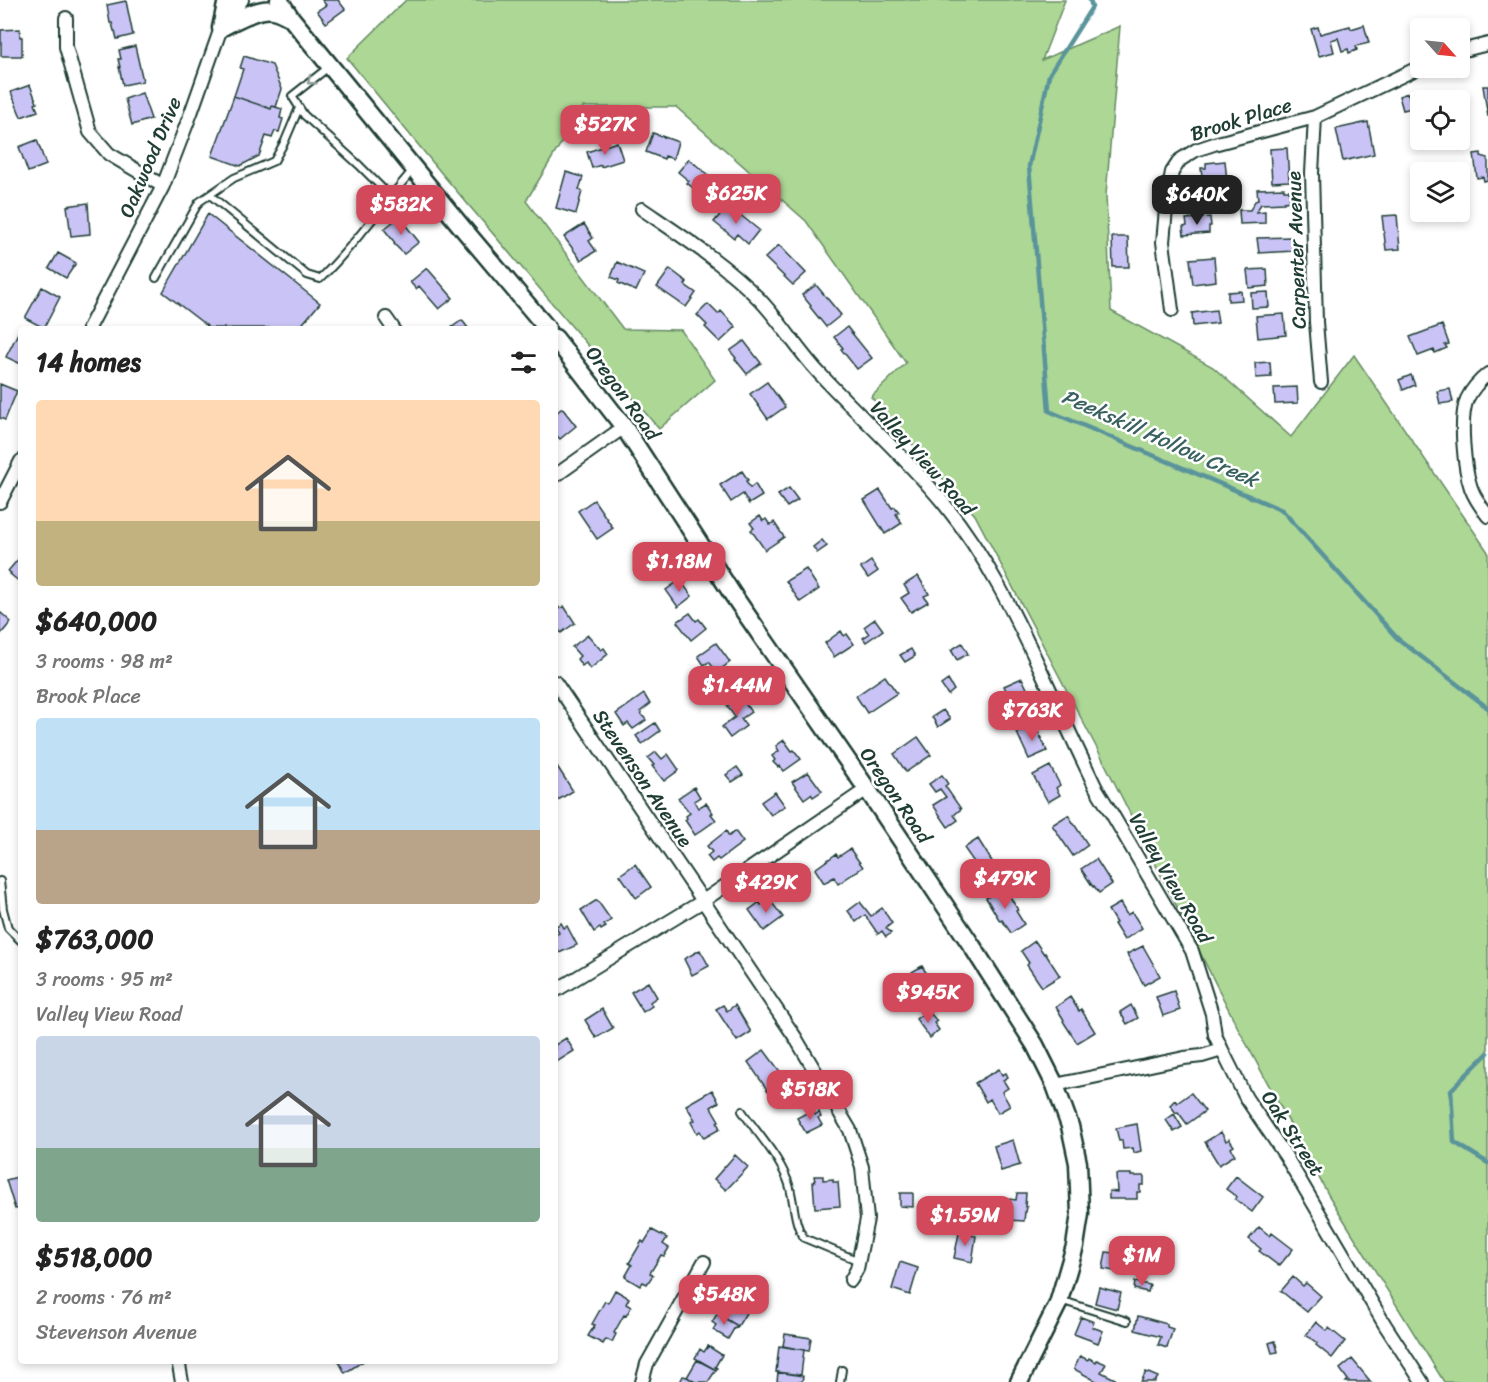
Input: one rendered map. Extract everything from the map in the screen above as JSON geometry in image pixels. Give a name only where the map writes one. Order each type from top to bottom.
[{"type":"street","points":[[221,28],[227,0]]},
{"type":"street","name":"Oakwood Drive","points":[[90,326],[163,186],[221,28],[242,0]]},
{"type":"street","points":[[279,0],[291,18],[545,326]]},
{"type":"street","points":[[221,28],[252,12],[272,9],[291,18]]},
{"type":"street","points":[[66,18],[66,47],[90,132],[109,154],[163,186]]},
{"type":"street","points":[[1470,49],[1488,45]]},
{"type":"street","name":"Brook Place","points":[[1172,310],[1163,242],[1172,172],[1180,160],[1196,150],[1214,144],[1315,117],[1410,72]]},
{"type":"street","name":"Carpenter Avenue","points":[[1315,117],[1312,173],[1316,322],[1321,382]]},
{"type":"street","name":"Valley View Road","points":[[642,209],[694,244],[730,272],[761,301],[839,395],[902,456],[945,506],[980,554],[1019,623],[1096,788],[1192,951],[1212,1014],[1215,1035],[1222,1050]]},
{"type":"street","name":"Oregon Road","points":[[558,342],[624,427],[733,595],[867,789],[1035,1045],[1055,1085],[1070,1126],[1078,1163],[1080,1214],[1075,1246],[1059,1300],[1019,1382]]},
{"type":"street","points":[[1488,374],[1473,388],[1466,402],[1463,426],[1464,459],[1470,487],[1488,516]]},
{"type":"street","points":[[558,474],[624,427]]},
{"type":"street","points":[[0,502],[18,467]]},
{"type":"street","name":"Stevenson Avenue","points":[[558,686],[795,1037],[850,1130],[862,1167],[867,1219],[857,1269],[851,1280]]},
{"type":"street","points":[[558,989],[703,901],[867,789]]},
{"type":"street","points":[[1055,1085],[1222,1050]]},
{"type":"street","name":"Oak Street","points":[[1222,1050],[1246,1098],[1286,1155],[1385,1325],[1422,1382]]},
{"type":"street","points":[[642,1382],[647,1364],[704,1262]]},
{"type":"street","points":[[179,1364],[182,1382]]},
{"type":"lane","points":[[331,66],[292,96],[304,115],[390,196]]},
{"type":"lane","points":[[156,278],[199,202],[234,178],[274,161],[299,108]]},
{"type":"lane","points":[[210,195],[306,275],[320,279],[359,237],[415,168]]},
{"type":"lane","points":[[0,881],[8,928],[18,938]]},
{"type":"lane","points":[[742,1112],[782,1167],[788,1181],[797,1225],[804,1238],[859,1261]]},
{"type":"lane","points":[[1059,1300],[1127,1321]]},
{"type":"lane","points":[[840,1382],[842,1370]]},
{"type":"green space","points":[[406,0],[1065,0],[1042,60],[1120,26],[1106,195],[1111,311],[1213,367],[1291,437],[1354,355],[1488,552],[1488,1382],[1444,1382],[1329,1196],[1240,1032],[1103,760],[975,515],[871,397],[906,363],[806,221],[676,107],[583,107],[526,201],[623,329],[681,330],[715,380],[659,429],[443,175],[347,58]]},
{"type":"building","points":[[322,0],[338,0],[345,9],[326,23],[317,11],[326,5]]},
{"type":"building","points":[[126,1],[133,35],[117,39],[112,23],[110,23],[107,5]]},
{"type":"building","points":[[1364,25],[1369,43],[1356,46],[1357,50],[1349,53],[1348,49],[1342,51],[1338,38],[1331,40],[1334,52],[1319,56],[1311,29],[1318,27],[1320,34],[1350,26],[1351,29]]},
{"type":"building","points":[[20,29],[22,56],[1,56],[1,30]]},
{"type":"building","points":[[135,46],[143,81],[123,85],[118,59],[121,59],[119,50]]},
{"type":"building","points":[[244,56],[272,65],[282,89],[276,107],[272,106],[271,109],[234,96],[243,69],[240,68]]},
{"type":"building","points":[[30,85],[38,111],[21,117],[11,92]]},
{"type":"building","points":[[1483,86],[1488,86],[1488,117]]},
{"type":"building","points":[[142,93],[151,119],[132,125],[125,99]]},
{"type":"building","points":[[1408,93],[1410,108],[1403,110],[1399,96]]},
{"type":"building","points":[[234,96],[271,109],[272,106],[282,109],[280,118],[283,119],[279,132],[275,131],[272,138],[266,136],[259,156],[240,166],[212,156]]},
{"type":"building","points":[[1368,122],[1374,154],[1343,161],[1336,129]]},
{"type":"building","points":[[653,133],[678,142],[673,159],[665,156],[664,159],[646,152]]},
{"type":"building","points":[[37,140],[46,165],[28,172],[19,147]]},
{"type":"building","points":[[617,142],[623,160],[592,168],[587,152]]},
{"type":"building","points":[[1287,148],[1289,181],[1272,182],[1270,149]]},
{"type":"building","points":[[1481,153],[1481,156],[1488,158],[1488,180],[1484,181],[1483,177],[1477,178],[1474,154]]},
{"type":"building","points":[[689,159],[720,185],[708,200],[687,183],[689,181],[678,172]]},
{"type":"building","points":[[1225,161],[1227,181],[1224,182],[1225,188],[1217,189],[1216,184],[1203,185],[1201,168],[1206,168],[1206,163]]},
{"type":"building","points":[[566,172],[583,177],[576,214],[556,208]]},
{"type":"building","points":[[1284,188],[1284,190],[1289,190],[1290,201],[1261,204],[1256,212],[1265,211],[1265,223],[1240,224],[1239,210],[1250,210],[1258,200],[1257,189]]},
{"type":"building","points":[[88,203],[90,234],[71,236],[67,206]]},
{"type":"building","points":[[728,205],[759,230],[748,244],[737,234],[734,238],[714,222]]},
{"type":"building","points":[[208,214],[320,303],[301,326],[207,326],[163,292]]},
{"type":"building","points":[[1397,215],[1400,249],[1386,250],[1382,216]]},
{"type":"building","points":[[399,217],[419,242],[404,254],[384,229]]},
{"type":"building","points":[[1210,217],[1209,233],[1184,235],[1183,227],[1187,226],[1186,219]]},
{"type":"building","points":[[584,224],[593,238],[589,241],[596,251],[581,260],[564,237]]},
{"type":"building","points":[[1112,237],[1128,237],[1129,267],[1113,267]]},
{"type":"building","points":[[1293,237],[1294,251],[1259,253],[1257,238]]},
{"type":"building","points":[[779,245],[806,273],[793,285],[765,258]]},
{"type":"building","points":[[58,253],[76,263],[66,278],[49,268]]},
{"type":"building","points":[[1214,257],[1216,281],[1193,284],[1190,259]]},
{"type":"building","points":[[617,262],[644,274],[636,291],[618,283],[619,280],[611,277]]},
{"type":"building","points":[[427,268],[453,298],[439,309],[419,286],[416,289],[410,282]]},
{"type":"building","points":[[670,269],[687,282],[685,285],[696,293],[686,307],[657,287]]},
{"type":"building","points":[[1267,269],[1268,286],[1249,288],[1247,270]]},
{"type":"building","points":[[816,285],[841,315],[826,327],[802,295]]},
{"type":"building","points":[[42,287],[60,297],[45,326],[25,318]]},
{"type":"building","points":[[1241,291],[1242,300],[1228,301],[1228,292]]},
{"type":"building","points":[[1268,292],[1269,307],[1252,308],[1251,293]]},
{"type":"building","points":[[708,304],[718,314],[721,311],[736,327],[720,342],[697,315]]},
{"type":"building","points":[[1216,310],[1218,323],[1193,326],[1192,313]]},
{"type":"building","points":[[1284,314],[1286,335],[1258,338],[1256,316]]},
{"type":"building","points":[[462,320],[466,326],[454,326]]},
{"type":"building","points":[[1442,325],[1449,344],[1445,345],[1447,348],[1418,356],[1410,337]]},
{"type":"building","points":[[847,327],[872,358],[857,369],[834,337]]},
{"type":"building","points":[[18,333],[18,363],[6,357]]},
{"type":"building","points":[[744,341],[761,363],[747,374],[730,351]]},
{"type":"building","points":[[1270,362],[1271,377],[1256,378],[1255,363]]},
{"type":"building","points":[[1411,375],[1415,385],[1403,390],[1399,380]]},
{"type":"building","points":[[767,382],[785,407],[768,419],[750,394]]},
{"type":"building","points":[[0,384],[17,391],[5,420],[0,418]]},
{"type":"building","points":[[1297,387],[1298,403],[1275,404],[1274,388]]},
{"type":"building","points":[[1450,389],[1453,402],[1440,404],[1437,391]]},
{"type":"building","points":[[562,408],[576,426],[560,439],[558,437],[558,411]]},
{"type":"building","points":[[742,471],[750,488],[755,484],[762,496],[749,504],[743,494],[731,502],[720,485]]},
{"type":"building","points":[[789,488],[798,500],[787,507],[778,495]]},
{"type":"building","points":[[880,490],[892,508],[895,507],[899,512],[896,514],[902,523],[885,534],[864,500]]},
{"type":"building","points":[[594,500],[613,528],[597,539],[578,511]]},
{"type":"building","points":[[760,516],[770,525],[774,522],[784,537],[765,550],[751,530],[754,528],[750,523]]},
{"type":"building","points":[[822,540],[827,546],[817,553],[813,547]]},
{"type":"building","points":[[655,547],[668,561],[652,573],[641,558]]},
{"type":"building","points":[[18,559],[18,581],[8,571]]},
{"type":"building","points":[[871,561],[878,571],[868,578],[861,568]]},
{"type":"building","points":[[806,569],[819,589],[800,602],[786,581]]},
{"type":"building","points":[[918,576],[929,594],[924,596],[928,602],[911,612],[901,598],[909,593],[904,585]]},
{"type":"building","points":[[680,580],[692,596],[678,607],[666,590]]},
{"type":"building","points":[[558,606],[560,609],[564,606],[575,623],[561,633],[558,628]]},
{"type":"building","points":[[0,612],[11,622],[0,635]]},
{"type":"building","points":[[690,613],[706,628],[691,640],[677,622]]},
{"type":"building","points":[[875,619],[883,630],[866,642],[863,638],[869,634],[864,627]]},
{"type":"building","points":[[841,631],[844,636],[847,634],[854,644],[834,657],[825,643]]},
{"type":"building","points":[[588,635],[601,650],[604,648],[608,654],[590,669],[586,663],[582,666],[577,659],[580,656],[572,647]]},
{"type":"building","points":[[716,643],[730,662],[717,672],[709,662],[704,665],[698,656]]},
{"type":"building","points":[[962,643],[968,654],[957,660],[951,650]]},
{"type":"building","points":[[911,649],[915,656],[905,662],[900,655]]},
{"type":"building","points":[[885,676],[897,693],[867,713],[856,696]]},
{"type":"building","points":[[1022,678],[1030,695],[1027,697],[1030,703],[1019,708],[1016,702],[1012,704],[1004,686]]},
{"type":"building","points":[[948,680],[954,690],[948,695],[941,685]]},
{"type":"building","points":[[644,694],[650,704],[640,712],[646,720],[633,729],[628,723],[624,726],[616,714]]},
{"type":"building","points":[[740,696],[751,712],[741,719],[746,726],[730,738],[722,727],[735,717],[727,706]]},
{"type":"building","points":[[943,710],[950,719],[938,727],[932,717]]},
{"type":"building","points":[[655,723],[660,731],[642,744],[636,736]]},
{"type":"building","points":[[1035,725],[1047,751],[1029,759],[1017,733]]},
{"type":"building","points":[[918,737],[931,755],[906,772],[894,754]]},
{"type":"building","points":[[784,740],[801,759],[784,771],[773,762],[775,760],[772,756],[779,751],[776,746]]},
{"type":"building","points":[[656,752],[662,759],[668,754],[679,770],[664,781],[648,758]]},
{"type":"building","points":[[1050,766],[1060,785],[1056,788],[1060,795],[1048,802],[1033,775]]},
{"type":"building","points":[[737,767],[743,775],[732,782],[726,775]]},
{"type":"building","points":[[558,768],[573,791],[558,800]]},
{"type":"building","points":[[808,772],[822,791],[813,797],[811,794],[804,799],[792,782]]},
{"type":"building","points":[[942,775],[948,784],[945,786],[961,809],[954,815],[958,820],[948,827],[933,805],[946,797],[940,789],[935,792],[929,784]]},
{"type":"building","points":[[694,787],[700,797],[694,801],[698,808],[706,803],[716,820],[695,835],[685,820],[690,813],[678,798]]},
{"type":"building","points":[[775,792],[785,806],[771,815],[761,802]]},
{"type":"building","points":[[1068,815],[1088,845],[1073,856],[1052,825]]},
{"type":"building","points":[[726,831],[729,836],[735,831],[743,842],[719,860],[717,858],[712,862],[707,856],[712,852],[707,846]]},
{"type":"building","points":[[978,839],[993,863],[980,871],[964,848]]},
{"type":"building","points":[[850,849],[863,867],[838,884],[834,877],[824,883],[815,869],[836,854],[838,857]]},
{"type":"building","points":[[1096,859],[1112,884],[1099,893],[1081,869]]},
{"type":"building","points":[[635,864],[651,887],[636,898],[620,875]]},
{"type":"building","points":[[1004,887],[1024,924],[1011,933],[1002,920],[1000,921],[986,898]]},
{"type":"building","points":[[769,899],[783,917],[764,931],[749,910]]},
{"type":"building","points":[[597,900],[611,920],[604,925],[606,927],[594,932],[581,910]]},
{"type":"building","points":[[860,902],[871,916],[882,908],[892,923],[886,928],[891,933],[886,937],[882,931],[878,934],[865,915],[856,922],[848,911]]},
{"type":"building","points":[[1120,903],[1127,915],[1132,912],[1142,928],[1124,940],[1108,910]]},
{"type":"building","points":[[561,923],[564,928],[567,926],[577,945],[559,953],[558,951],[558,925]]},
{"type":"building","points":[[1035,941],[1060,976],[1042,987],[1027,965],[1029,963],[1021,951]]},
{"type":"building","points":[[1143,946],[1160,976],[1144,985],[1127,954]]},
{"type":"building","points":[[700,950],[709,966],[692,975],[684,959]]},
{"type":"building","points":[[922,966],[934,986],[939,983],[946,994],[940,998],[942,1002],[929,1010],[922,999],[917,1001],[908,986],[917,980],[912,972]]},
{"type":"building","points":[[648,982],[657,997],[650,1002],[652,1006],[643,1012],[631,992]]},
{"type":"building","points":[[1174,991],[1180,1010],[1163,1016],[1156,997]]},
{"type":"building","points":[[1070,997],[1079,1011],[1081,1009],[1095,1032],[1077,1043],[1056,1007]]},
{"type":"building","points":[[723,1005],[727,1011],[735,1005],[751,1032],[737,1041],[716,1009]]},
{"type":"building","points":[[1131,1005],[1138,1018],[1127,1024],[1120,1012]]},
{"type":"building","points":[[602,1009],[613,1028],[596,1038],[585,1020]]},
{"type":"building","points":[[925,1012],[928,1016],[931,1014],[937,1021],[934,1023],[939,1030],[930,1038],[916,1019]]},
{"type":"building","points":[[566,1038],[574,1051],[558,1061],[558,1043]]},
{"type":"building","points":[[764,1050],[785,1078],[768,1091],[748,1062]]},
{"type":"building","points":[[999,1069],[1002,1075],[1006,1073],[1008,1077],[1003,1080],[1008,1088],[1002,1092],[1010,1106],[998,1113],[990,1099],[986,1102],[975,1083]]},
{"type":"building","points":[[712,1090],[719,1102],[711,1107],[719,1121],[717,1122],[720,1129],[704,1138],[700,1131],[697,1133],[691,1122],[695,1120],[686,1105]]},
{"type":"building","points":[[1191,1093],[1205,1111],[1187,1124],[1170,1105],[1175,1100],[1177,1103]]},
{"type":"building","points":[[812,1110],[815,1115],[819,1112],[821,1117],[818,1118],[822,1125],[806,1133],[797,1118]]},
{"type":"building","points":[[1174,1114],[1182,1127],[1174,1132],[1166,1120]]},
{"type":"building","points":[[1137,1124],[1141,1151],[1134,1153],[1133,1148],[1123,1149],[1122,1140],[1119,1141],[1116,1128]]},
{"type":"building","points":[[1221,1132],[1226,1141],[1229,1139],[1234,1146],[1231,1148],[1235,1155],[1219,1165],[1205,1142]]},
{"type":"building","points":[[1013,1140],[1020,1165],[1001,1171],[994,1146]]},
{"type":"building","points":[[735,1155],[748,1167],[726,1190],[714,1179]]},
{"type":"building","points":[[1116,1174],[1144,1176],[1144,1185],[1140,1185],[1137,1199],[1109,1199],[1109,1191],[1117,1192]]},
{"type":"building","points":[[814,1176],[823,1176],[823,1180],[833,1179],[833,1182],[838,1182],[840,1206],[815,1208]]},
{"type":"building","points":[[1236,1176],[1263,1197],[1252,1212],[1226,1189]]},
{"type":"building","points":[[18,1177],[18,1208],[15,1209],[6,1180]]},
{"type":"building","points":[[900,1193],[913,1193],[913,1207],[900,1206]]},
{"type":"building","points":[[1017,1193],[1026,1193],[1025,1207],[1027,1207],[1024,1221],[1008,1220],[1009,1199],[1016,1200]]},
{"type":"building","points":[[1259,1227],[1270,1236],[1272,1233],[1293,1249],[1279,1266],[1259,1251],[1261,1249],[1249,1239]]},
{"type":"building","points":[[652,1230],[667,1238],[663,1244],[669,1248],[664,1256],[661,1255],[650,1273],[653,1275],[647,1284],[643,1282],[640,1286],[625,1277],[632,1265],[629,1263],[642,1241],[644,1243]]},
{"type":"building","points":[[959,1233],[976,1236],[972,1262],[954,1258]]},
{"type":"building","points":[[1142,1245],[1160,1247],[1159,1259],[1141,1256]]},
{"type":"building","points":[[1106,1252],[1132,1255],[1132,1259],[1139,1260],[1136,1275],[1103,1269]]},
{"type":"building","points":[[900,1262],[918,1268],[910,1295],[892,1289]]},
{"type":"building","points":[[1293,1277],[1303,1286],[1306,1283],[1321,1296],[1307,1312],[1281,1291]]},
{"type":"building","points":[[1135,1282],[1150,1285],[1148,1292],[1134,1289]]},
{"type":"building","points":[[740,1285],[754,1293],[747,1305],[749,1308],[727,1295],[732,1286],[737,1289]]},
{"type":"building","points":[[1099,1287],[1121,1293],[1117,1309],[1095,1303]]},
{"type":"building","points":[[615,1290],[629,1298],[626,1304],[631,1307],[614,1333],[616,1334],[612,1342],[606,1339],[603,1344],[588,1336],[605,1301],[608,1303]]},
{"type":"building","points":[[730,1297],[749,1308],[738,1326],[719,1315]]},
{"type":"building","points":[[717,1314],[738,1326],[728,1339],[713,1330],[716,1325],[712,1322]]},
{"type":"building","points":[[1138,1316],[1167,1324],[1167,1327],[1173,1329],[1167,1348],[1158,1345],[1161,1337],[1135,1330]]},
{"type":"building","points":[[1081,1317],[1094,1322],[1092,1327],[1103,1331],[1098,1343],[1074,1334]]},
{"type":"building","points":[[1316,1322],[1327,1331],[1329,1328],[1345,1341],[1332,1358],[1306,1335]]},
{"type":"building","points":[[785,1334],[811,1338],[809,1351],[783,1346]]},
{"type":"building","points":[[1275,1341],[1278,1352],[1272,1353],[1269,1343]]},
{"type":"building","points":[[708,1346],[722,1355],[715,1367],[716,1370],[695,1358],[700,1349],[704,1352]]},
{"type":"building","points":[[779,1346],[804,1350],[801,1375],[776,1372]]},
{"type":"building","points":[[1080,1356],[1106,1364],[1101,1372],[1121,1382],[1098,1382],[1074,1369]]},
{"type":"building","points":[[1352,1359],[1371,1382],[1346,1382],[1348,1380],[1340,1369]]},
{"type":"building","points":[[697,1360],[716,1370],[708,1382],[695,1382],[687,1377]]},
{"type":"building","points":[[340,1364],[359,1364],[345,1373]]},
{"type":"building","points":[[778,1372],[803,1376],[802,1382],[777,1382]]},
{"type":"building","points":[[1146,1372],[1158,1377],[1155,1382],[1141,1382]]},
{"type":"building","points":[[683,1376],[687,1377],[695,1382],[680,1382]]},
{"type":"waterway","name":"Peekskill Hollow Creek","points":[[1090,0],[1092,7],[1049,75],[1029,166],[1049,411],[1282,510],[1397,638],[1488,708]]},
{"type":"waterway","name":"Peekskill Hollow Creek","points":[[1488,1053],[1451,1090],[1454,1142],[1488,1163]]}]
